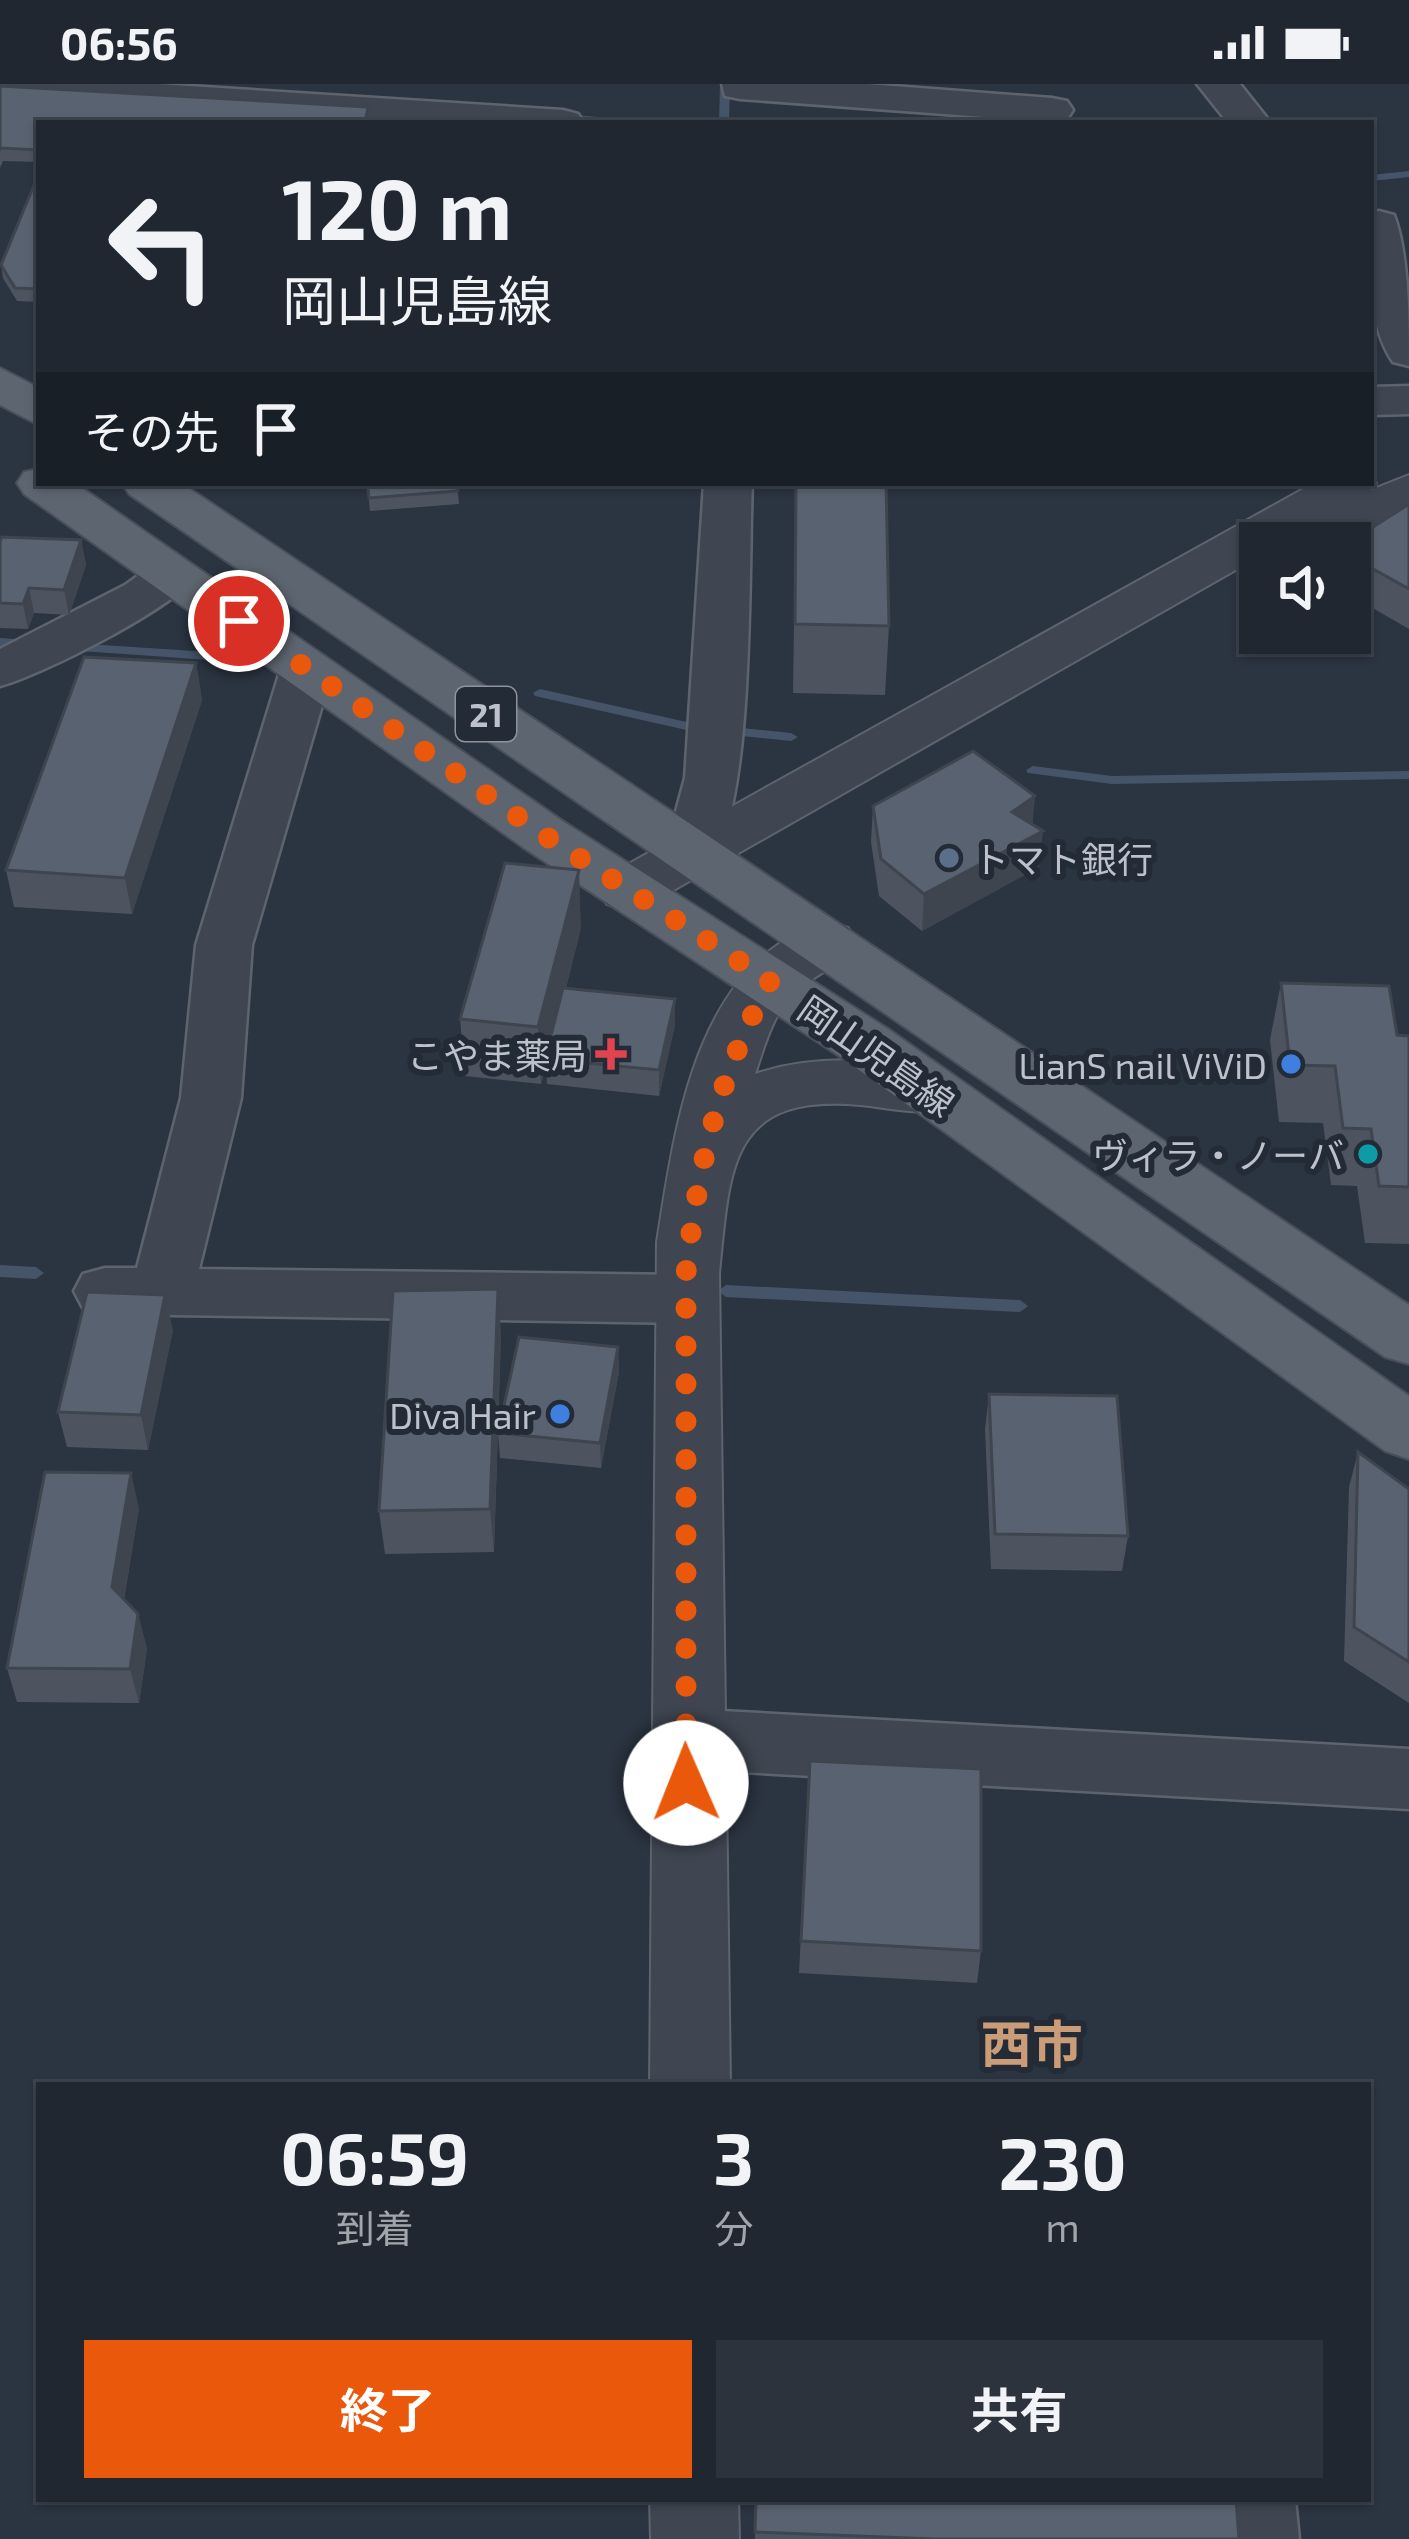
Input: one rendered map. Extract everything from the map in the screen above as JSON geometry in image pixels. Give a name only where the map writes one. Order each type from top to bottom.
[{"type":"main road","points":[[0,383],[36,408]]},
{"type":"main road","name":"岡山児島線","points":[[0,454],[36,479]]},
{"type":"main road","name":"岡山児島線","points":[[46,486],[647,902],[931,1092],[1409,1432]]},
{"type":"main road","name":"岡山児島線","points":[[151,486],[1409,1340]]},
{"type":"street","points":[[1218,84],[1248,120]]},
{"type":"street","points":[[0,86],[517,120]]},
{"type":"street","points":[[739,98],[1052,110]]},
{"type":"street","points":[[1379,224],[1409,352]]},
{"type":"street","points":[[1374,400],[1409,400]]},
{"type":"street","points":[[1374,470],[1409,451]]},
{"type":"street","points":[[711,864],[728,486]]},
{"type":"street","points":[[647,902],[1346,486]]},
{"type":"street","points":[[1350,522],[1409,490]]},
{"type":"street","points":[[0,670],[172,575]]},
{"type":"street","points":[[711,864],[848,803],[1239,584]]},
{"type":"street","points":[[307,668],[224,945],[211,1098],[133,1292],[686,1299]]},
{"type":"street","points":[[689,2082],[686,1299],[697,1174],[736,1044],[770,981],[827,943]]},
{"type":"street","points":[[704,1148],[754,1096],[779,1086],[827,1080],[931,1092]]},
{"type":"street","points":[[685,1739],[1409,1779]]},
{"type":"street","points":[[694,2502],[695,2539]]},
{"type":"street","points":[[1253,2502],[1258,2539]]},
{"type":"building","points":[[0,86],[368,107],[366,120],[36,120],[36,150],[0,150]]},
{"type":"building","points":[[36,180],[36,289],[15,288],[1,265]]},
{"type":"building","points":[[367,486],[457,486],[458,491],[369,498]]},
{"type":"building","points":[[796,486],[886,486],[889,626],[795,624]]},
{"type":"building","points":[[1409,504],[1409,589],[1371,568],[1371,528]]},
{"type":"building","points":[[2,537],[81,540],[64,590],[29,588],[23,604],[0,603]]},
{"type":"building","points":[[84,657],[196,663],[125,878],[6,870]]},
{"type":"building","points":[[973,751],[1035,796],[1012,812],[1043,831],[924,894],[881,859],[873,806]]},
{"type":"building","points":[[505,863],[579,870],[538,1027],[460,1019]]},
{"type":"building","points":[[1281,983],[1389,986],[1397,1035],[1409,1036],[1409,1187],[1379,1186],[1371,1129],[1343,1128],[1335,1066],[1290,1065]]},
{"type":"building","points":[[563,988],[675,999],[659,1070],[545,1059]]},
{"type":"building","points":[[498,1289],[490,1509],[379,1511],[393,1291]]},
{"type":"building","points":[[87,1292],[165,1295],[141,1415],[58,1412]]},
{"type":"building","points":[[519,1337],[618,1347],[600,1443],[498,1433]]},
{"type":"building","points":[[989,1394],[1117,1396],[1128,1536],[995,1534]]},
{"type":"building","points":[[1358,1452],[1409,1489],[1409,1662],[1354,1627]]},
{"type":"building","points":[[45,1472],[131,1473],[112,1587],[138,1614],[130,1669],[7,1668]]},
{"type":"building","points":[[810,1761],[981,1769],[981,1951],[801,1941]]},
{"type":"building","points":[[756,2502],[1236,2502],[1239,2539],[935,2539],[755,2532]]},
{"type":"waterway","points":[[724,120],[725,84]]},
{"type":"waterway","points":[[561,117],[600,120]]},
{"type":"waterway","points":[[1374,178],[1409,174]]},
{"type":"waterway","points":[[0,642],[9,642]]},
{"type":"waterway","points":[[71,647],[210,656]]},
{"type":"waterway","points":[[540,693],[691,727],[791,737]]},
{"type":"waterway","points":[[1033,770],[1112,780],[1409,775]]},
{"type":"waterway","points":[[0,1271],[36,1273]]},
{"type":"waterway","points":[[726,1291],[1020,1306]]},
{"type":"place","name":"トマト銀行","points":[[949,858]]},
{"type":"place","name":"こやま薬局","points":[[611,1054]]},
{"type":"place","name":"LianS nail ViViD","points":[[1291,1064]]},
{"type":"place","name":"ヴィラ・ノーバ","points":[[1368,1154]]},
{"type":"place","name":"Diva Hair","points":[[560,1414]]},
{"type":"district","name":"西市","points":[[1032,2042]]},
{"type":"route","points":[[239,621],[544,835],[770,981],[736,1044],[697,1174],[686,1273],[686,1783]]}]
